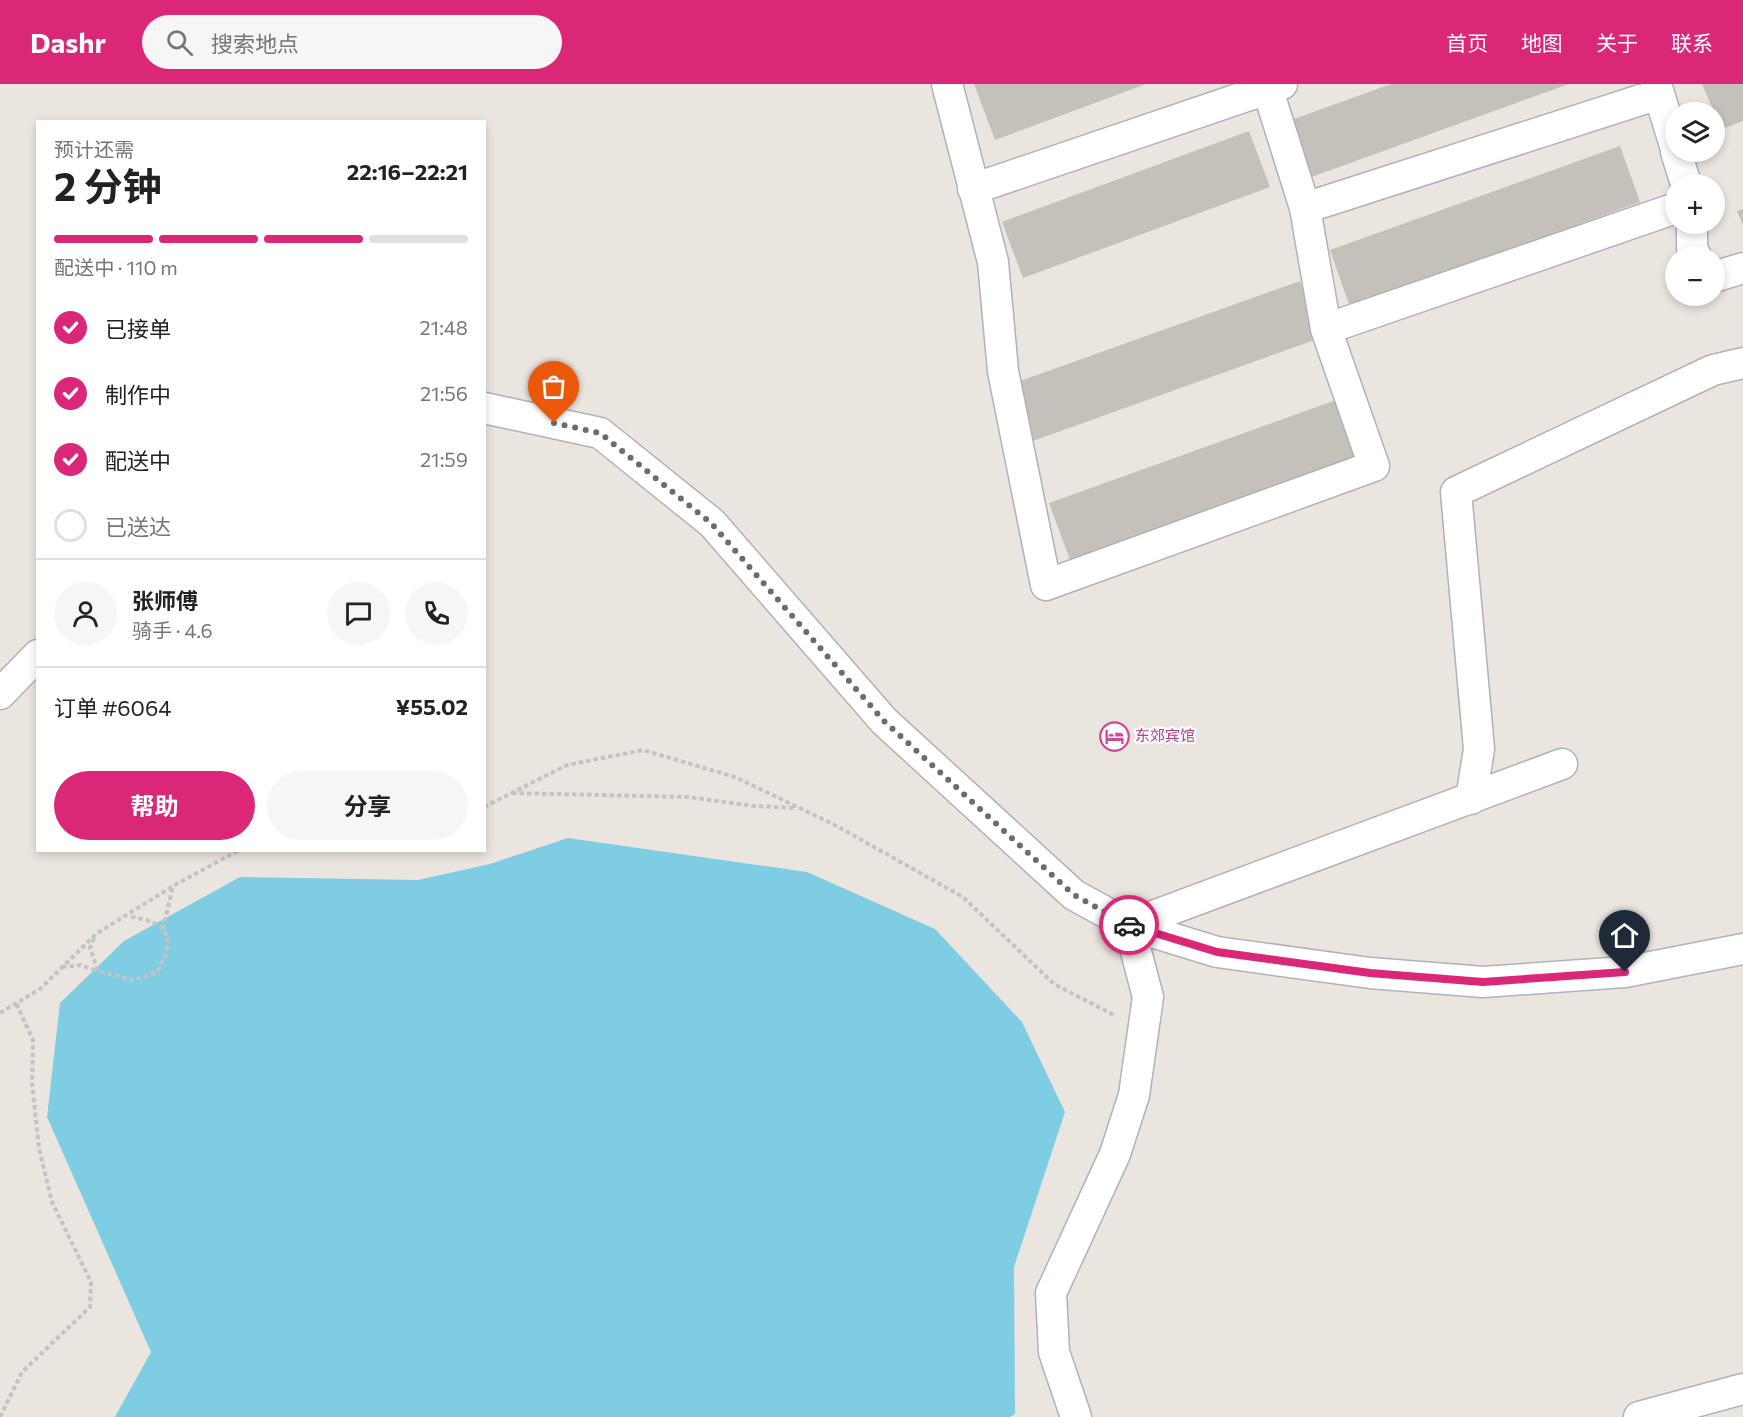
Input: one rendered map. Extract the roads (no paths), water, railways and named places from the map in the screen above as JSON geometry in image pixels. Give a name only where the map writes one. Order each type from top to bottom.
[{"type":"lane","points":[[947,84],[973,189],[993,262],[1003,370],[1046,585],[1374,466],[1326,329],[1305,208],[1272,86],[973,189]]},
{"type":"lane","points":[[1305,208],[1658,89],[1665,113]]},
{"type":"lane","points":[[1326,329],[1665,212]]},
{"type":"lane","points":[[1725,274],[1743,268]]},
{"type":"lane","points":[[1471,799],[1479,749],[1456,492],[1713,370],[1743,363]]},
{"type":"lane","points":[[486,408],[600,433],[711,523],[884,721],[1074,895],[1129,925],[1217,952],[1370,973],[1483,982],[1625,972],[1743,949]]},
{"type":"lane","points":[[0,694],[36,656]]},
{"type":"lane","points":[[1129,925],[1562,764]]},
{"type":"lane","points":[[1076,1417],[1054,1352],[1052,1293],[1115,1154],[1134,1095],[1148,997],[1129,925]]},
{"type":"lane","points":[[1639,1417],[1743,1389]]},
{"type":"water","points":[[568,838],[807,872],[935,929],[1022,1022],[1065,1112],[1014,1267],[1015,1414],[1010,1417],[115,1417],[151,1352],[47,1117],[60,1003],[124,941],[240,877],[418,880],[490,864]]},
{"type":"place","name":"东郊宾馆","points":[[1114,736]]}]
